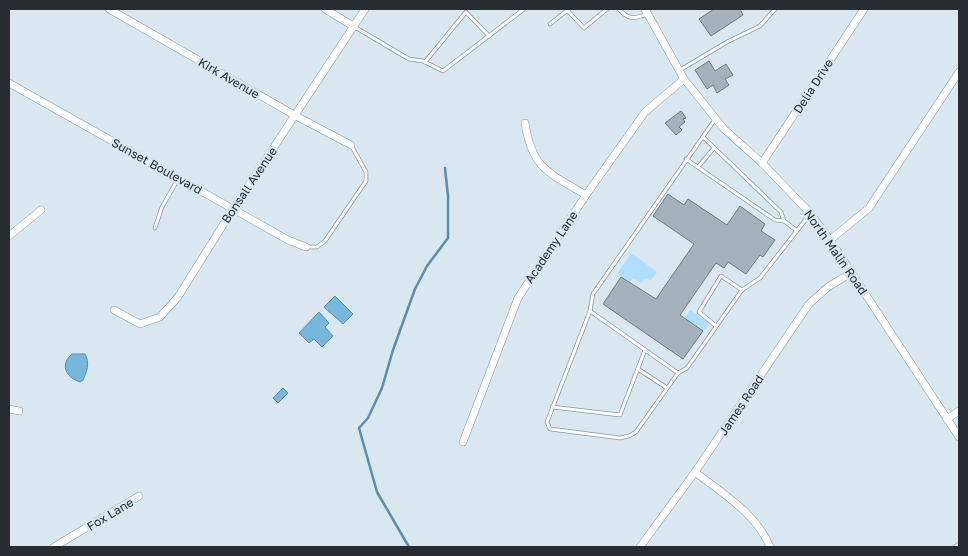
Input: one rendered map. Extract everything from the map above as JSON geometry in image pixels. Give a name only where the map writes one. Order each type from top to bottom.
[{"type":"street","name":"Kirk Avenue","points":[[109,9],[296,116],[351,145]]},
{"type":"street","points":[[325,9],[353,26]]},
{"type":"street","name":"Bonsall Avenue","points":[[114,310],[140,324],[160,317],[178,297],[233,209],[365,9]]},
{"type":"street","name":"Delia Drive","points":[[762,163],[864,9]]},
{"type":"street","name":"North Malin Road","points":[[647,11],[684,79],[724,129],[762,163],[810,213],[830,240],[959,437]]},
{"type":"street","points":[[830,240],[869,208],[959,72]]},
{"type":"street","name":"Academy Lane","points":[[464,442],[518,298],[586,194],[645,112],[684,79]]},
{"type":"street","name":"Sunset Boulevard","points":[[9,83],[288,240],[306,247]]},
{"type":"street","points":[[525,123],[528,144],[535,159],[546,171],[586,194]]},
{"type":"street","points":[[9,236],[41,210]]},
{"type":"street","name":"James Road","points":[[640,547],[695,472],[809,304],[828,287],[851,273]]},
{"type":"street","points":[[9,409],[19,411]]},
{"type":"street","points":[[947,419],[959,411]]},
{"type":"street","points":[[695,472],[753,518],[766,536],[770,547]]},
{"type":"street","name":"Fox Lane","points":[[54,547],[140,496]]},
{"type":"lane","points":[[353,26],[408,59],[425,62],[443,71],[524,9]]},
{"type":"lane","points":[[550,24],[568,9],[584,28],[607,9]]},
{"type":"lane","points":[[619,9],[625,16],[635,19],[647,11]]},
{"type":"lane","points":[[680,70],[726,42],[760,26],[775,9]]},
{"type":"lane","points":[[425,62],[466,12],[489,36]]},
{"type":"lane","points":[[716,118],[593,294],[590,311],[547,422],[550,429],[620,438],[636,432],[678,373],[687,368],[742,290],[760,278],[810,213]]},
{"type":"lane","points":[[703,137],[781,212],[784,221]]},
{"type":"lane","points":[[306,247],[316,247],[325,241],[366,181],[366,172],[351,145]]},
{"type":"lane","points":[[698,167],[714,148]]},
{"type":"lane","points":[[686,159],[775,220],[784,221],[796,230]]},
{"type":"lane","points":[[155,228],[162,207],[179,178]]},
{"type":"lane","points":[[717,326],[699,312],[721,276],[742,290]]},
{"type":"lane","points":[[590,311],[678,373]]},
{"type":"lane","points":[[552,407],[620,415],[645,350]]},
{"type":"lane","points":[[638,369],[667,388]]},
{"type":"lane","points":[[955,547],[959,544]]},
{"type":"shaded area","points":[[631,253],[657,272],[651,280],[645,279],[641,283],[633,278],[630,282],[617,274]]},
{"type":"shaded area","points":[[335,296],[353,314],[343,324],[324,307]]},
{"type":"shaded area","points":[[690,310],[709,323],[704,331],[684,318]]},
{"type":"shaded area","points":[[319,312],[329,323],[325,327],[333,336],[322,347],[314,339],[309,343],[299,333]]},
{"type":"shaded area","points":[[72,354],[85,354],[87,357],[87,370],[83,380],[80,382],[71,377],[66,370],[66,362]]},
{"type":"shaded area","points":[[283,388],[288,393],[278,403],[273,398]]},
{"type":"building","points":[[714,9],[740,9],[743,15],[711,36],[699,19]]},
{"type":"building","points":[[709,61],[715,71],[726,64],[733,75],[725,79],[729,85],[717,93],[713,85],[707,89],[695,70]]},
{"type":"building","points":[[681,111],[686,118],[683,119],[685,122],[679,127],[682,130],[676,135],[665,123]]},
{"type":"building","points":[[668,194],[684,205],[688,199],[727,225],[740,206],[765,224],[761,231],[775,240],[763,257],[760,255],[746,274],[728,262],[724,268],[716,263],[680,315],[703,331],[683,359],[603,304],[621,277],[656,299],[694,244],[653,216]]},
{"type":"waterway","points":[[409,547],[377,492],[359,428],[368,418],[382,388],[393,350],[415,289],[427,266],[448,238],[448,196],[445,168]]}]
